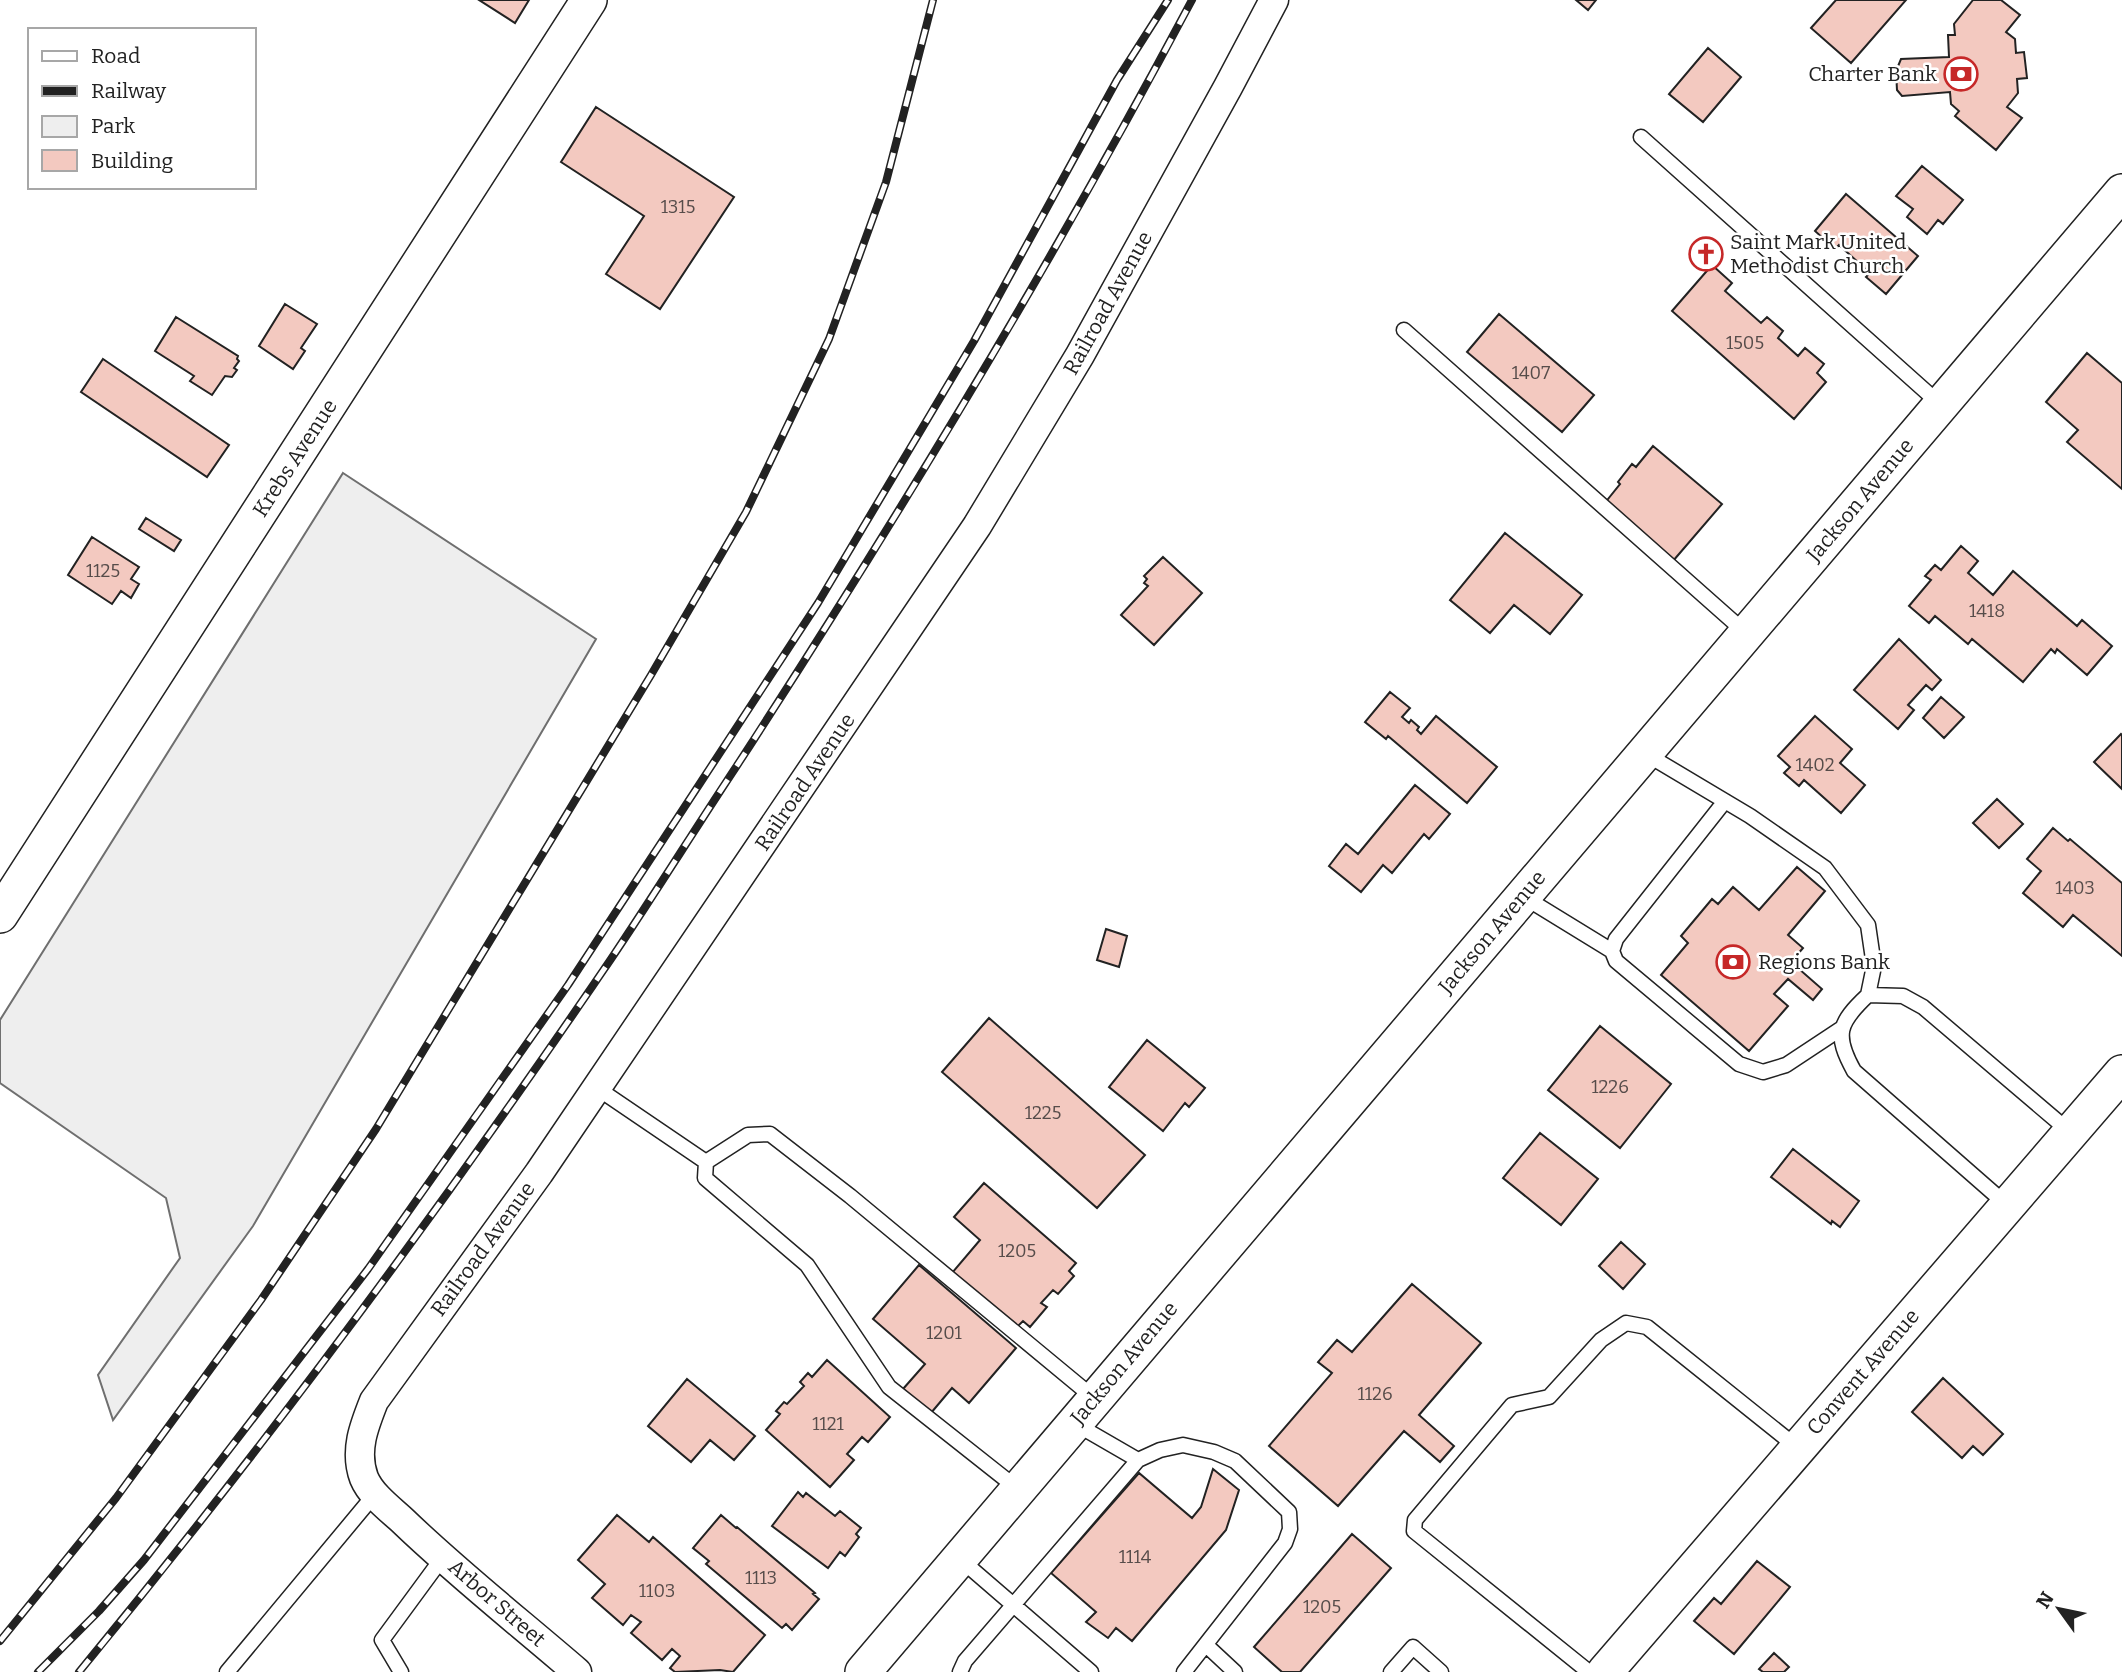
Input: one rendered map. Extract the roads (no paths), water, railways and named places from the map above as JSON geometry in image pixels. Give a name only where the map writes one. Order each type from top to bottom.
[{"type":"street","name":"Krebs Avenue","points":[[0,915],[589,0]]},
{"type":"street","name":"Railroad Avenue","points":[[417,1534],[375,1494],[365,1479],[359,1457],[362,1431],[374,1401],[539,1173],[977,526],[1080,355],[1222,100],[1274,0]]},
{"type":"street","name":"Jackson Avenue","points":[[863,1672],[2122,192]]},
{"type":"street","name":"Convent Avenue","points":[[1605,1672],[2122,1073]]},
{"type":"street","name":"Arbor Street","points":[[417,1534],[577,1672]]},
{"type":"lane","points":[[1642,137],[1941,405]]},
{"type":"lane","points":[[1404,330],[1746,634]]},
{"type":"lane","points":[[1522,896],[1612,951],[1616,961],[1739,1064],[1763,1072],[1787,1065],[1842,1028],[1868,995],[1874,966],[1868,925],[1852,900],[1825,868],[1750,816],[1644,753]]},
{"type":"lane","points":[[1612,951],[1616,939],[1725,801]]},
{"type":"lane","points":[[1868,995],[1903,996],[1923,1007],[2070,1132]]},
{"type":"lane","points":[[1842,1028],[1842,1050],[1854,1071],[2007,1205]]},
{"type":"lane","points":[[597,1088],[706,1162]]},
{"type":"lane","points":[[706,1162],[748,1135],[770,1134],[850,1196],[1138,1460]]},
{"type":"lane","points":[[706,1162],[705,1178],[807,1265],[889,1387],[1018,1489]]},
{"type":"lane","points":[[1589,1672],[1415,1531],[1415,1520],[1512,1405],[1549,1397],[1601,1340],[1626,1323],[1647,1327],[1798,1448]]},
{"type":"lane","points":[[960,1672],[965,1661],[1138,1460],[1160,1450],[1183,1445],[1214,1452],[1235,1461],[1289,1512],[1290,1529],[1285,1543],[1184,1672]]},
{"type":"lane","points":[[227,1672],[375,1494]]},
{"type":"lane","points":[[401,1672],[382,1640],[443,1556]]},
{"type":"lane","points":[[959,1558],[1091,1672]]},
{"type":"lane","points":[[1206,1645],[1235,1672]]},
{"type":"lane","points":[[1391,1672],[1413,1647],[1441,1672]]},
{"type":"railway","points":[[0,1641],[116,1498],[261,1300],[376,1129],[651,675],[746,512],[829,339],[886,182],[933,0]]},
{"type":"railway","points":[[38,1672],[99,1611],[144,1560],[368,1269],[568,985],[818,603],[974,341],[1117,80],[1168,0]]},
{"type":"railway","points":[[79,1672],[218,1499],[353,1322],[484,1141],[627,935],[798,671],[916,482],[1085,195],[1192,0]]},
{"type":"place","name":"Charter Bank","points":[[1961,74]]},
{"type":"place","name":"Saint Mark United Methodist Church","points":[[1706,254]]},
{"type":"place","name":"Regions Bank","points":[[1733,962]]}]
